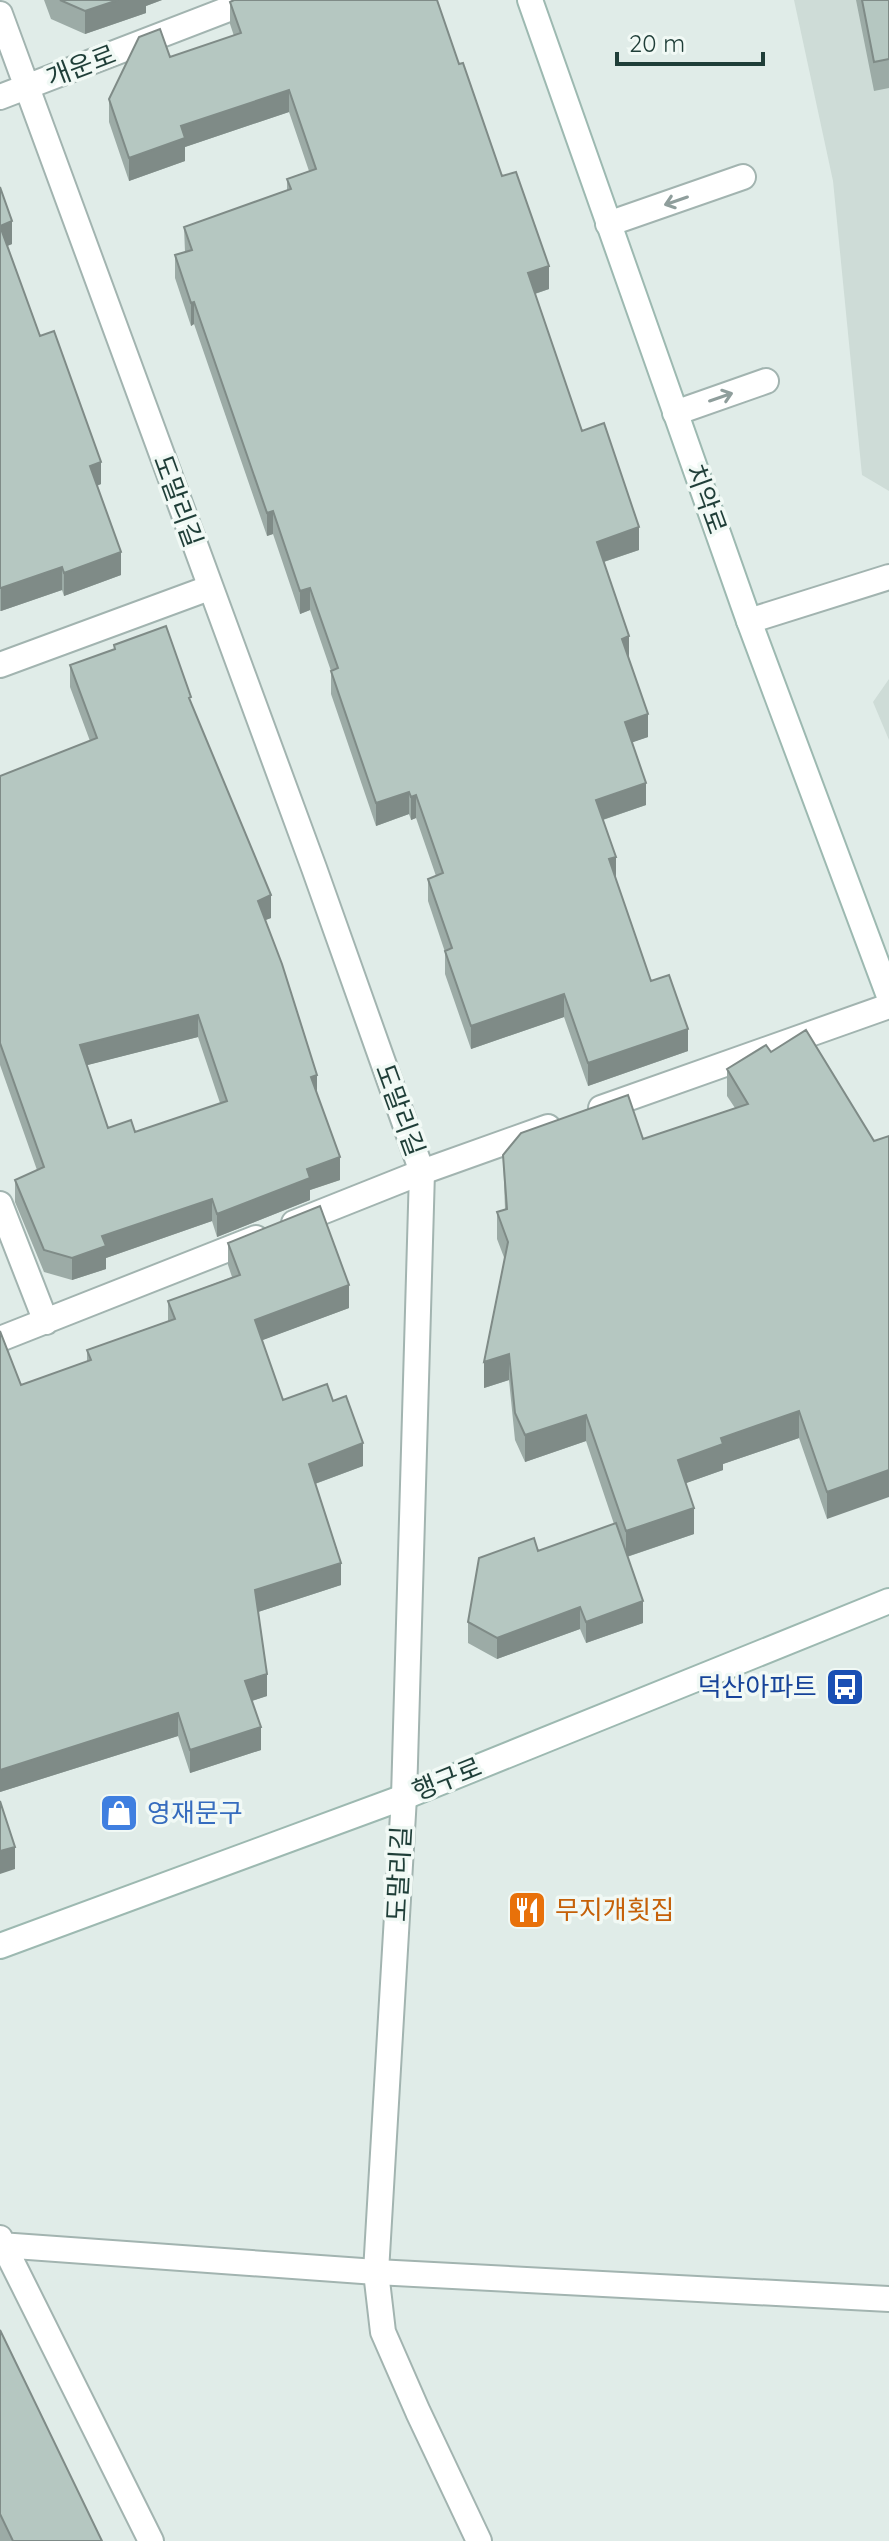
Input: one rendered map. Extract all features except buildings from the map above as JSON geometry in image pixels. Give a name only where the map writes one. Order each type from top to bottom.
[{"type":"street","name":"개운로","points":[[0,97],[252,0]]},
{"type":"street","name":"치악로","points":[[530,0],[749,621],[889,996]]},
{"type":"street","name":"도말리길","points":[[0,14],[314,868],[422,1172],[404,1797],[376,2272],[383,2332],[479,2541]]},
{"type":"street","points":[[608,224],[743,177]]},
{"type":"street","points":[[675,413],[766,381]]},
{"type":"street","points":[[749,621],[889,577]]},
{"type":"street","points":[[0,665],[209,588]]},
{"type":"street","points":[[0,1339],[422,1172],[889,1006]]},
{"type":"street","points":[[0,1204],[46,1322]]},
{"type":"street","name":"행구로","points":[[0,1946],[404,1797],[889,1601]]},
{"type":"street","points":[[1,2243],[376,2272],[889,2299]]},
{"type":"street","points":[[1,2243],[151,2541]]},
{"type":"shaded area","points":[[794,0],[889,0],[889,491],[862,475],[833,181]]},
{"type":"shaded area","points":[[889,679],[889,740],[873,702]]},
{"type":"place","name":"덕산아파트","points":[[845,1687]]},
{"type":"place","name":"영재문구","points":[[119,1813]]},
{"type":"place","name":"무지개횟집","points":[[527,1910]]}]
